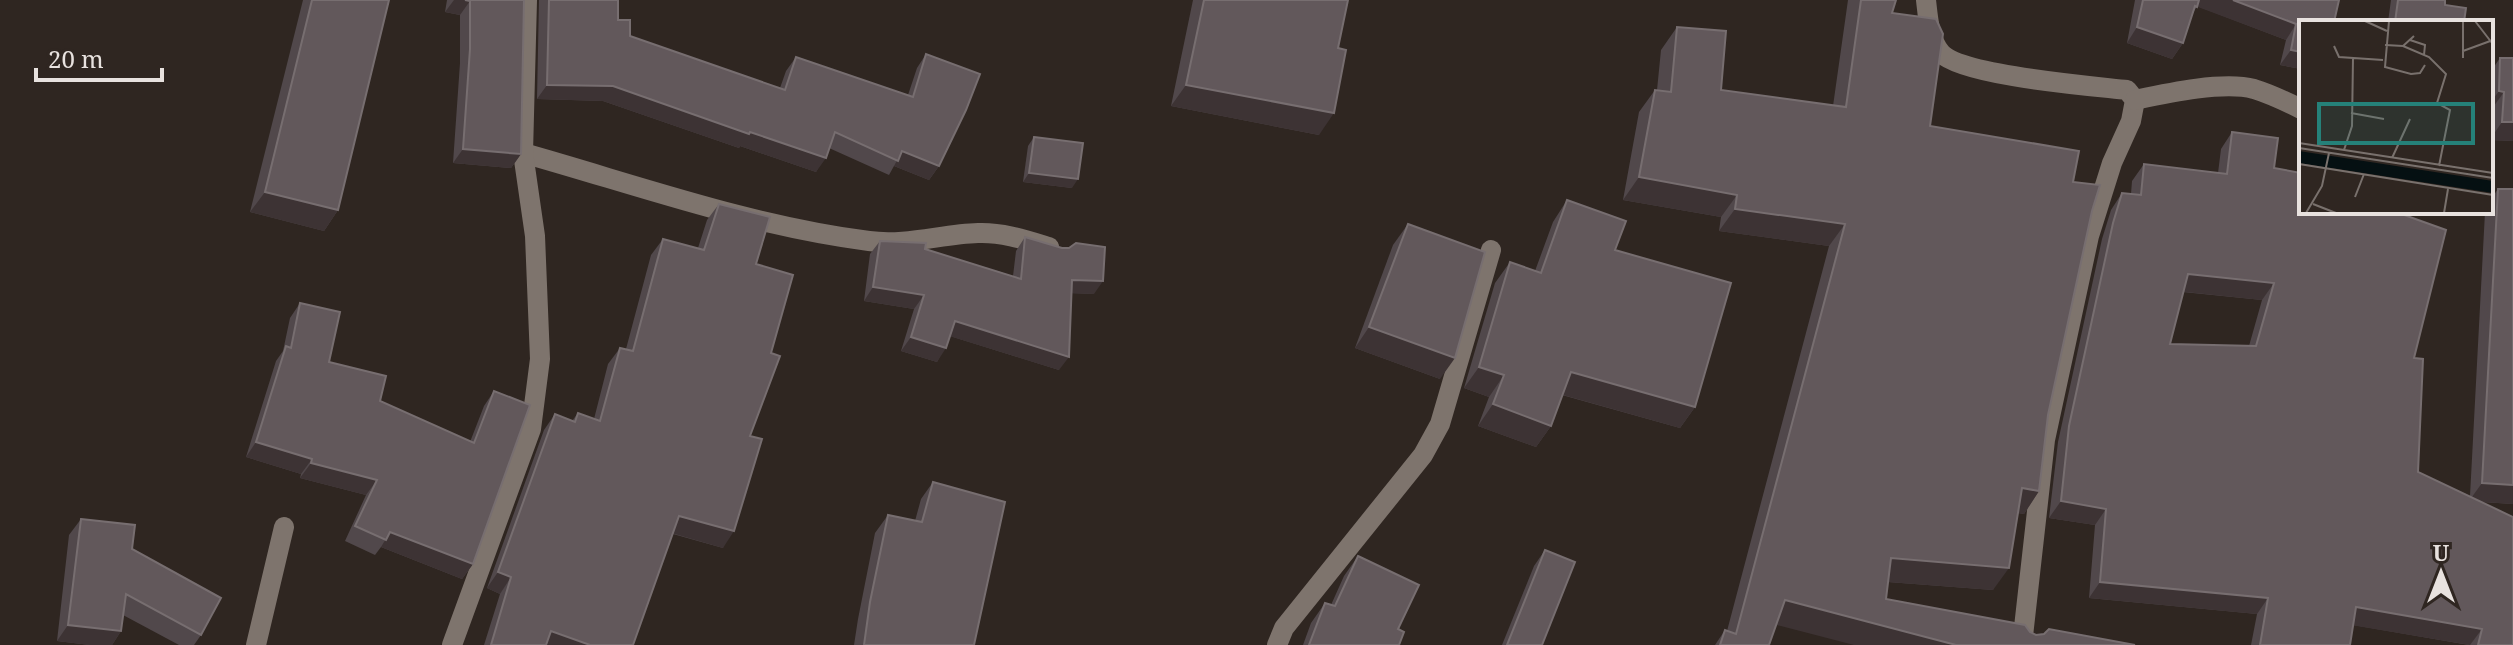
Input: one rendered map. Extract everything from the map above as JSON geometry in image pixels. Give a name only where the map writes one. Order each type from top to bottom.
[{"type":"street","points":[[452,645],[531,429],[540,359],[535,236],[523,153],[527,0]]},
{"type":"street","points":[[1926,0],[1935,45],[1944,56],[1993,73],[2127,90],[2135,100],[2131,121],[2112,163],[2089,236],[2045,440],[2022,645]]},
{"type":"street","points":[[2135,100],[2226,86],[2253,89],[2299,108]]},
{"type":"street","points":[[523,153],[802,231],[874,242],[981,233],[1056,249]]},
{"type":"street","points":[[1277,645],[1284,628],[1423,455],[1440,424],[1491,250]]},
{"type":"street","points":[[256,645],[284,527]]},
{"type":"building","points":[[312,0],[389,0],[338,210],[265,192]]},
{"type":"building","points":[[465,0],[524,0],[521,154],[463,149],[470,49],[470,1]]},
{"type":"building","points":[[549,0],[618,0],[618,20],[630,20],[630,36],[785,90],[796,57],[913,97],[926,54],[980,74],[939,166],[902,151],[898,161],[835,132],[826,158],[613,86],[547,85]]},
{"type":"building","points":[[1204,0],[1348,0],[1338,48],[1346,50],[1334,113],[1186,85]]},
{"type":"building","points":[[1861,0],[1896,0],[1892,13],[1936,19],[1943,34],[1930,126],[2079,151],[2073,182],[2100,185],[2048,415],[2039,491],[2022,488],[2009,568],[1891,558],[1886,599],[2025,625],[2036,635],[2044,634],[2049,629],[2135,645],[1956,645],[1785,600],[1769,645],[1720,645],[1725,630],[1736,634],[1845,224],[1735,209],[1737,195],[1639,177],[1655,90],[1671,92],[1677,27],[1726,31],[1721,90],[1846,107]]},
{"type":"building","points":[[2143,0],[2199,0],[2183,43],[2137,27]]},
{"type":"building","points":[[2233,0],[2339,0],[2334,20],[2299,20],[2299,52],[2291,50],[2296,24]]},
{"type":"building","points":[[2398,0],[2445,0],[2445,5],[2466,8],[2464,20],[2395,20]]},
{"type":"building","points":[[2500,58],[2513,58],[2513,122],[2502,122],[2504,92],[2499,91]]},
{"type":"building","points":[[2232,132],[2278,138],[2274,168],[2299,173],[2299,214],[2402,214],[2446,230],[2414,358],[2423,359],[2418,472],[2513,517],[2513,645],[2478,645],[2482,629],[2356,607],[2350,645],[2260,645],[2268,598],[2100,582],[2106,509],[2061,501],[2069,426],[2113,223],[2122,193],[2141,195],[2144,164],[2227,174]],"holes":[[[2188,274],[2274,283],[2256,346],[2170,344]]]},
{"type":"building","points":[[1034,137],[1083,143],[1078,179],[1029,173]]},
{"type":"building","points":[[2498,189],[2513,189],[2513,485],[2482,483]]},
{"type":"building","points":[[1567,200],[1626,221],[1615,250],[1731,283],[1695,407],[1571,372],[1551,426],[1493,404],[1504,375],[1479,367],[1510,262],[1541,273]]},
{"type":"building","points":[[719,204],[770,217],[756,264],[793,275],[771,353],[780,356],[750,436],[762,439],[734,531],[679,516],[633,645],[590,645],[551,631],[546,645],[491,645],[511,577],[498,572],[555,414],[575,422],[578,413],[600,421],[620,348],[633,351],[663,239],[704,250]]},
{"type":"building","points":[[1408,224],[1485,252],[1455,358],[1369,327]]},
{"type":"building","points":[[1025,237],[1062,248],[1076,243],[1105,247],[1103,281],[1072,280],[1069,357],[955,321],[946,348],[911,337],[924,295],[873,287],[880,241],[926,243],[925,249],[1021,279]]},
{"type":"building","points":[[300,303],[340,312],[329,362],[386,376],[380,401],[474,443],[494,391],[530,405],[473,564],[390,532],[386,540],[355,526],[377,480],[311,463],[312,459],[256,442],[286,346],[291,348]]},
{"type":"building","points":[[933,482],[1005,502],[974,645],[864,645],[888,515],[922,522]]},
{"type":"building","points":[[81,519],[135,525],[132,549],[221,598],[201,635],[126,594],[121,631],[68,625]]},
{"type":"building","points":[[1545,550],[1575,562],[1542,645],[1507,645]]},
{"type":"building","points":[[1358,556],[1419,585],[1398,629],[1404,632],[1399,645],[1309,645],[1325,603],[1335,606]]}]
